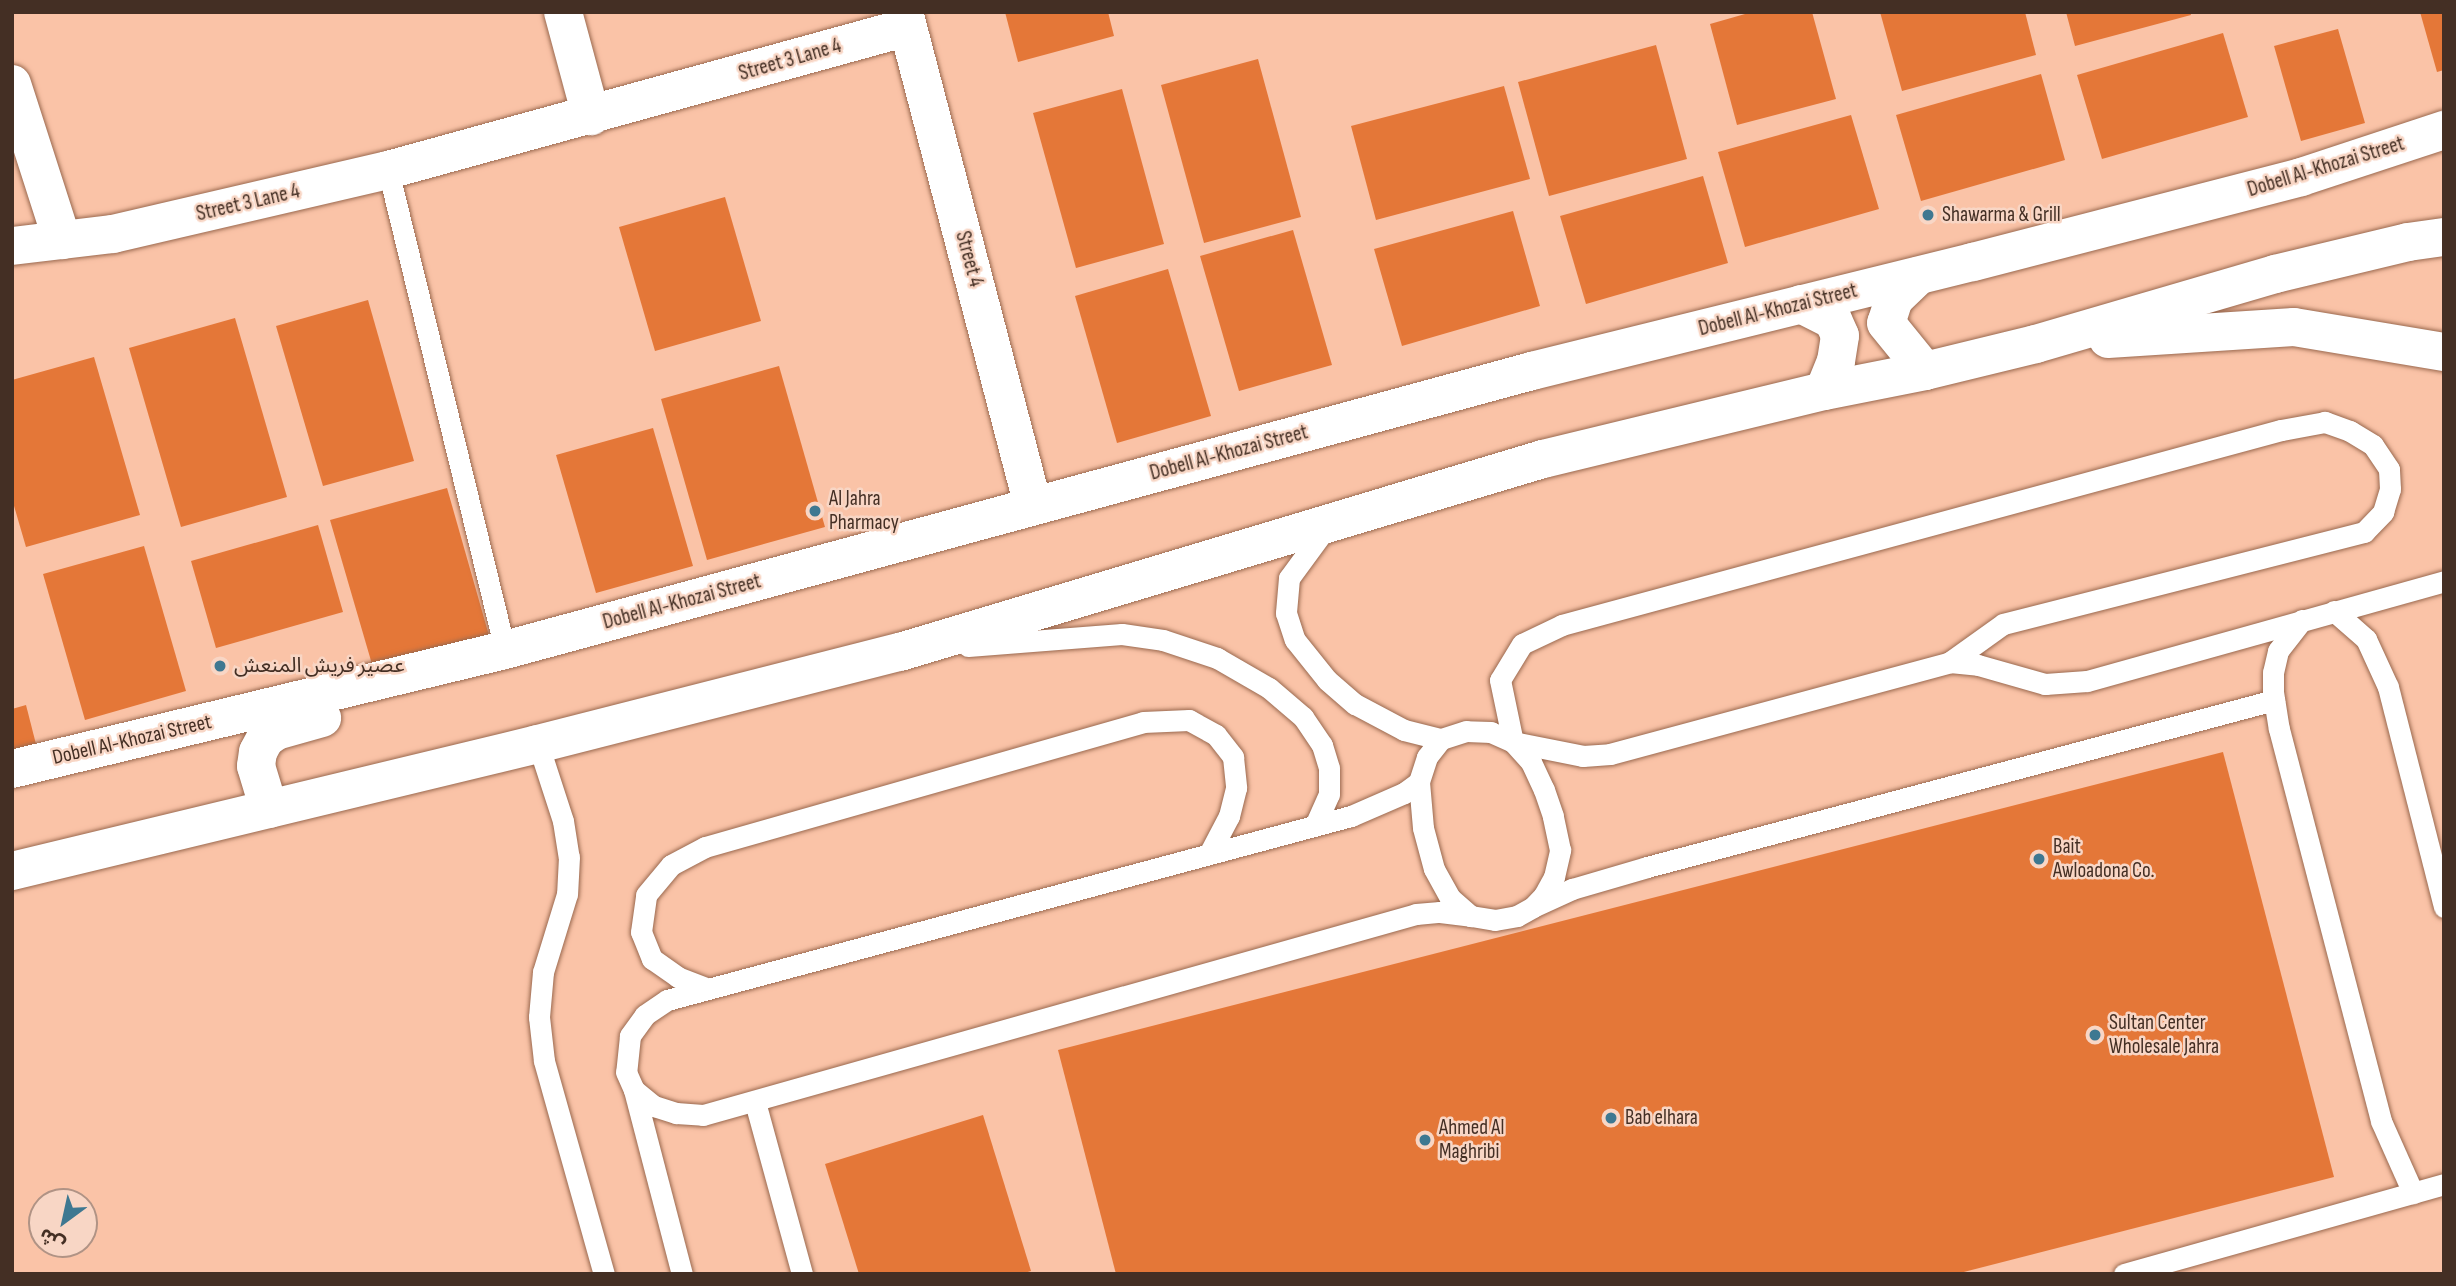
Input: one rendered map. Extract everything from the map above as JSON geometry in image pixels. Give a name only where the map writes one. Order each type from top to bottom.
[{"type":"main road","points":[[563,12],[591,116]]},
{"type":"main road","name":"Street 3 Lane 4","points":[[12,246],[161,223],[388,170],[591,116],[906,20]]},
{"type":"main road","name":"Street 4","points":[[906,20],[1033,506]]},
{"type":"main road","points":[[12,84],[62,240]]},
{"type":"main road","name":"Dobell Al-Khozai Street","points":[[12,769],[505,650],[1532,371],[1918,276],[2301,177],[2444,130]]},
{"type":"main road","points":[[12,871],[538,744],[900,652],[1543,459],[1824,391],[1925,371],[2036,344],[2275,274],[2408,242],[2444,237]]},
{"type":"main road","points":[[1918,276],[1894,299],[1886,323],[1925,371]]},
{"type":"main road","points":[[1801,304],[1832,320],[1840,336],[1836,361],[1824,391]]},
{"type":"main road","points":[[2036,344],[2294,327],[2444,352]]},
{"type":"main road","points":[[269,809],[256,766],[258,752],[265,740],[276,731],[401,697],[421,688],[458,662]]},
{"type":"lane","points":[[388,170],[505,650]]},
{"type":"lane","points":[[1339,519],[1319,534],[1289,578],[1286,613],[1295,640],[1327,680],[1355,704],[1405,730],[1441,739],[1466,731],[1491,732],[1513,741],[1583,756],[1610,754],[1950,662],[2003,624],[2364,532],[2383,512],[2390,489],[2389,469],[2373,445],[2350,431],[2325,422],[2281,430],[1562,625],[1522,644],[1500,680],[1513,741],[1531,762],[1544,790],[1560,850],[1554,877],[1545,895],[1533,907]]},
{"type":"lane","points":[[1950,662],[1978,665],[2045,684],[2087,681],[2444,581]]},
{"type":"lane","points":[[2334,611],[2366,639],[2388,687],[2444,906]]},
{"type":"lane","points":[[2302,620],[2290,632],[2278,651],[2273,672],[2274,700],[2381,1121],[2413,1193]]},
{"type":"lane","points":[[900,652],[1122,634],[1164,640],[1217,658],[1269,688],[1303,717],[1322,745],[1329,768],[1329,794],[1315,825]]},
{"type":"lane","points":[[634,1090],[654,1106],[676,1113],[703,1115],[1416,914],[1440,912],[1495,919],[1517,916],[1572,889],[1647,867],[2274,700]]},
{"type":"lane","points":[[706,988],[678,977],[652,959],[641,932],[646,895],[671,865],[705,847],[1143,722],[1189,720],[1216,735],[1233,757],[1236,788],[1229,816],[1209,854]]},
{"type":"lane","points":[[1441,739],[1427,757],[1419,782],[1423,828],[1434,869],[1450,898],[1471,916]]},
{"type":"lane","points":[[538,744],[562,821],[569,857],[567,894],[543,972],[539,1017],[542,1050],[604,1274]]},
{"type":"lane","points":[[682,1274],[634,1090],[626,1072],[630,1036],[645,1015],[667,1000],[1315,825],[1385,803],[1419,782]]},
{"type":"lane","points":[[755,1101],[802,1274]]},
{"type":"lane","points":[[2124,1274],[2444,1184]]},
{"type":"building","points":[[1005,12],[1108,12],[1114,36],[1018,62]]},
{"type":"building","points":[[1752,12],[1812,12],[1836,99],[1737,125],[1710,24]]},
{"type":"building","points":[[1880,12],[2025,12],[2036,55],[1902,91]]},
{"type":"building","points":[[2066,12],[2190,12],[2191,15],[2075,46]]},
{"type":"building","points":[[2420,12],[2444,12],[2444,70],[2437,72]]},
{"type":"building","points":[[2338,29],[2365,123],[2301,141],[2274,46]]},
{"type":"building","points":[[2223,33],[2248,117],[2102,159],[2077,75]]},
{"type":"building","points":[[1656,45],[1687,159],[1549,196],[1518,82]]},
{"type":"building","points":[[1258,59],[1301,217],[1204,243],[1161,85]]},
{"type":"building","points":[[2041,74],[2065,160],[1921,201],[1896,115]]},
{"type":"building","points":[[1504,86],[1530,179],[1376,220],[1351,126]]},
{"type":"building","points":[[1122,89],[1164,244],[1076,268],[1033,113]]},
{"type":"building","points":[[1851,115],[1879,209],[1745,247],[1718,152]]},
{"type":"building","points":[[1703,176],[1728,263],[1586,304],[1560,216]]},
{"type":"building","points":[[725,197],[761,321],[655,351],[619,227]]},
{"type":"building","points":[[1513,211],[1540,306],[1402,346],[1374,249]]},
{"type":"building","points":[[1293,230],[1332,365],[1239,391],[1200,256]]},
{"type":"building","points":[[1168,269],[1211,416],[1117,443],[1075,296]]},
{"type":"building","points":[[368,300],[414,461],[323,486],[276,326]]},
{"type":"building","points":[[235,318],[287,497],[181,527],[129,348]]},
{"type":"building","points":[[94,357],[140,515],[26,547],[12,499],[12,380]]},
{"type":"building","points":[[779,366],[825,527],[707,560],[661,399]]},
{"type":"building","points":[[653,428],[693,566],[596,593],[556,455]]},
{"type":"building","points":[[447,488],[492,646],[376,678],[330,520]]},
{"type":"building","points":[[318,525],[343,612],[216,648],[191,561]]},
{"type":"building","points":[[144,546],[186,691],[85,720],[43,574]]},
{"type":"building","points":[[26,705],[38,752],[12,759],[12,709]]},
{"type":"building","points":[[2223,752],[2334,1177],[1956,1274],[1116,1274],[1058,1050]]},
{"type":"building","points":[[983,1115],[1031,1271],[1021,1274],[859,1274],[825,1164]]},
{"type":"place","name":"Shawarma & Grill","points":[[1928,215]]},
{"type":"place","name":"Al Jahra Pharmacy","points":[[815,511]]},
{"type":"place","name":"عصير فريش المنعش","points":[[220,666]]},
{"type":"place","name":"Bait Awloadona Co.","points":[[2039,859]]},
{"type":"place","name":"Sultan Center Wholesale Jahra","points":[[2095,1035]]},
{"type":"place","name":"Bab elhara","points":[[1611,1118]]},
{"type":"place","name":"Ahmed Al Maghribi","points":[[1425,1140]]}]
